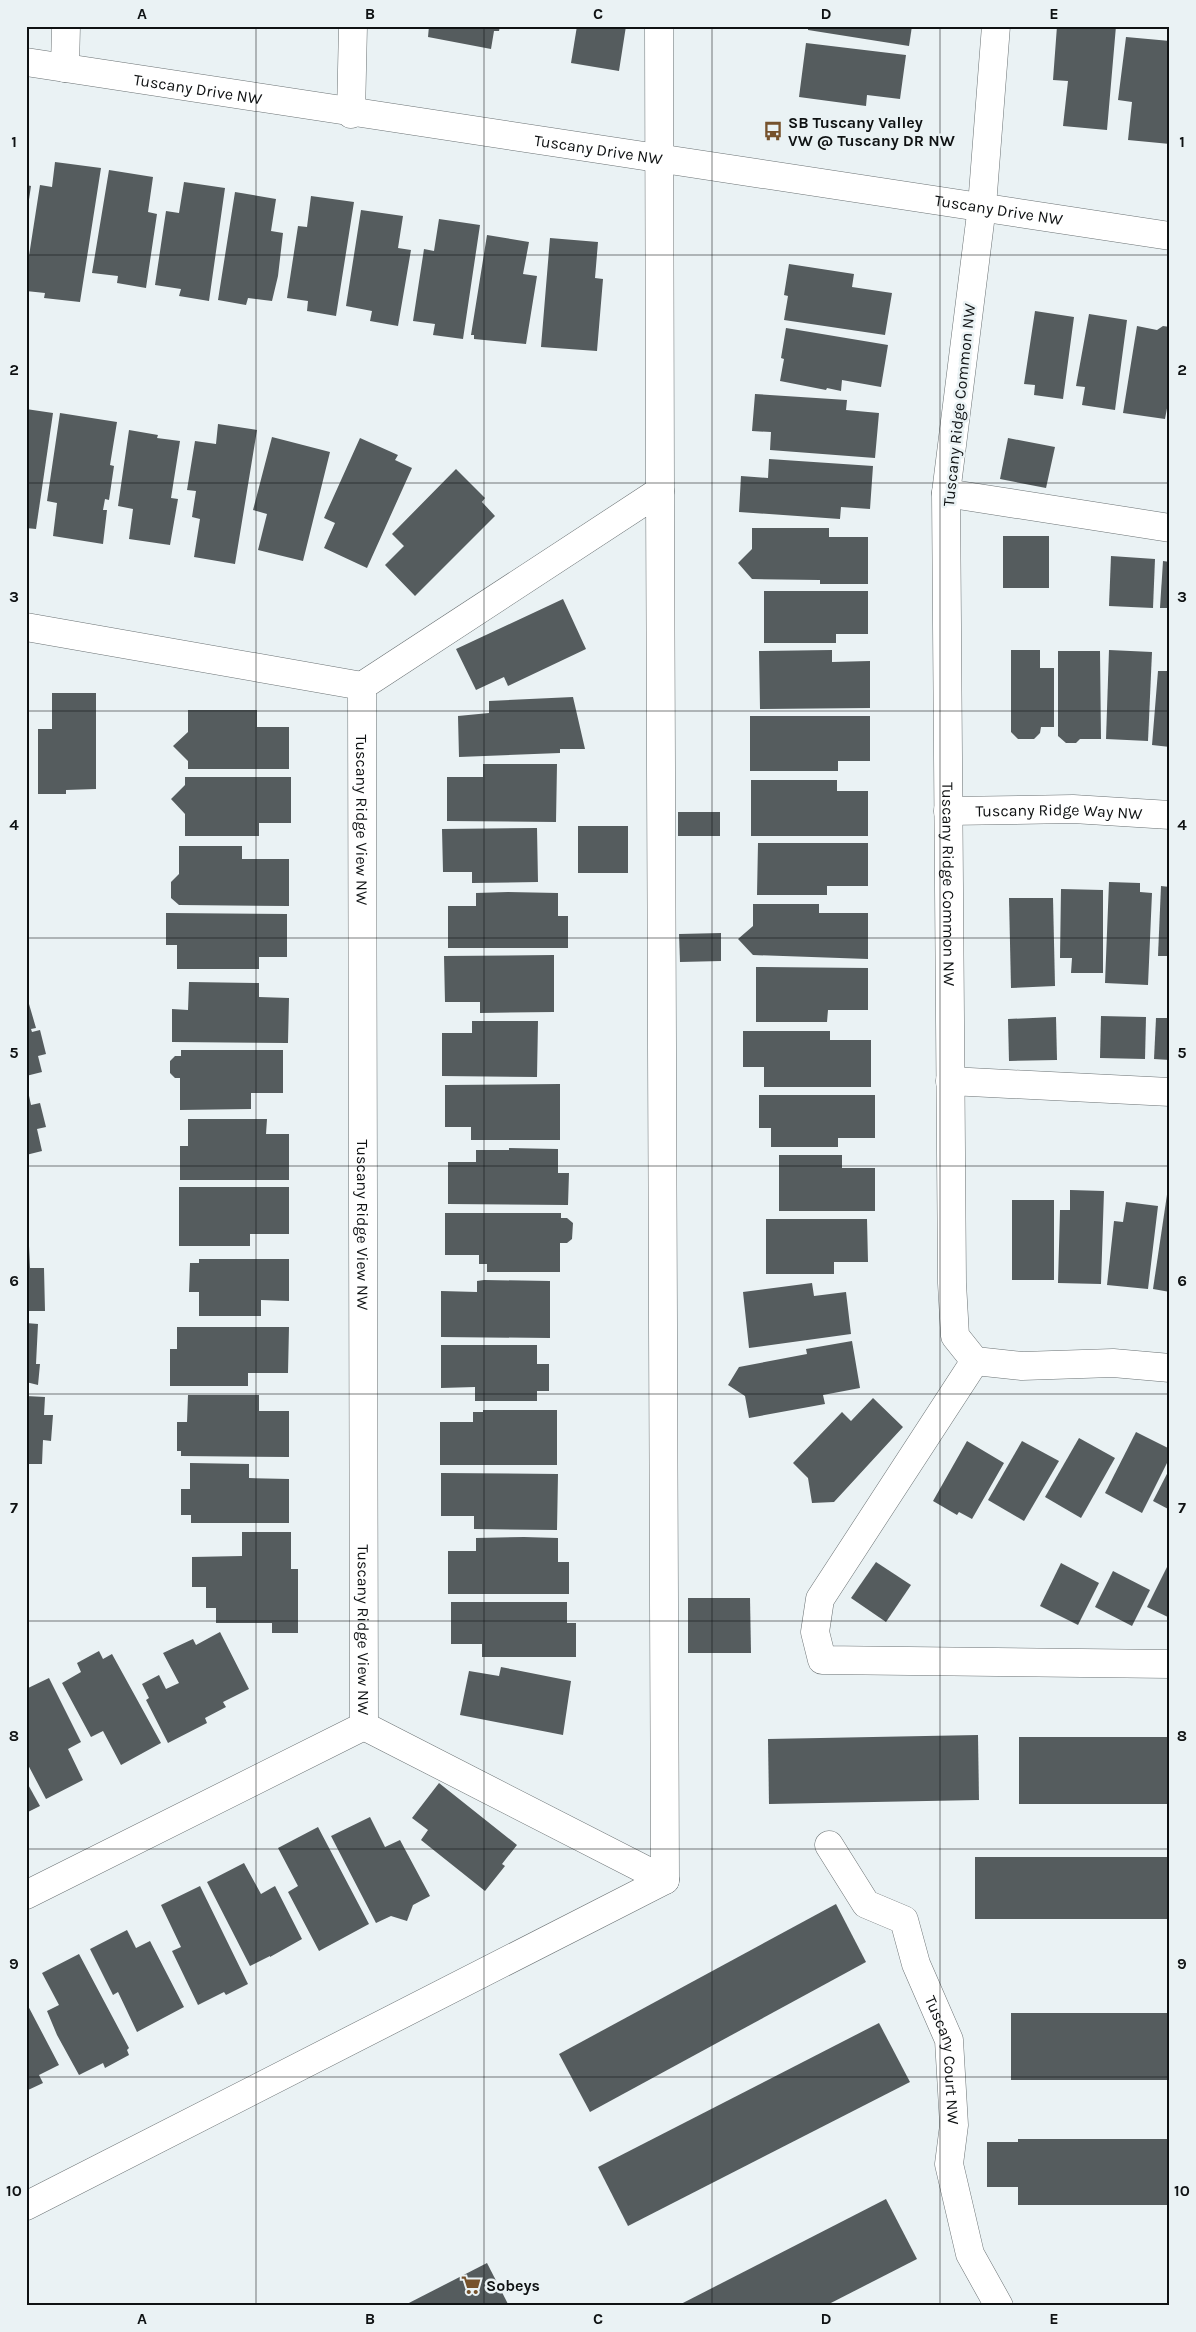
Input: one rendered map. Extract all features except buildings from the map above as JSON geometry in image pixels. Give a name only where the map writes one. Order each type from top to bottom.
[{"type":"street","points":[[65,68],[66,26]]},
{"type":"street","points":[[351,114],[353,26]]},
{"type":"street","points":[[659,26],[665,1880]]},
{"type":"street","name":"Tuscany Ridge Common NW","points":[[974,1361],[955,1336],[952,1284],[946,493],[982,206],[996,26]]},
{"type":"street","name":"Tuscany Drive NW","points":[[26,62],[351,114],[660,157],[1170,236]]},
{"type":"street","points":[[26,628],[362,686],[660,490]]},
{"type":"street","points":[[946,493],[1170,528]]},
{"type":"street","name":"Tuscany Ridge View NW","points":[[26,1895],[364,1726],[362,686]]},
{"type":"street","name":"Tuscany Ridge Way NW","points":[[948,811],[1073,809],[1170,815]]},
{"type":"street","points":[[950,1081],[1170,1092]]},
{"type":"street","points":[[1170,1368],[1114,1363],[1022,1366],[974,1361],[820,1599],[815,1632],[822,1660],[1170,1664]]},
{"type":"street","points":[[364,1726],[665,1880]]},
{"type":"street","name":"Tuscany Court NW","points":[[829,1845],[866,1904],[904,1920],[916,1964],[949,2040],[954,2126],[949,2164],[970,2254],[999,2306]]},
{"type":"street","points":[[26,2206],[665,1880]]},
{"type":"place","name":"SB Tuscany Valley VW @ Tuscany DR NW","points":[[773,131]]},
{"type":"place","name":"Sobeys","points":[[471,2285]]}]
